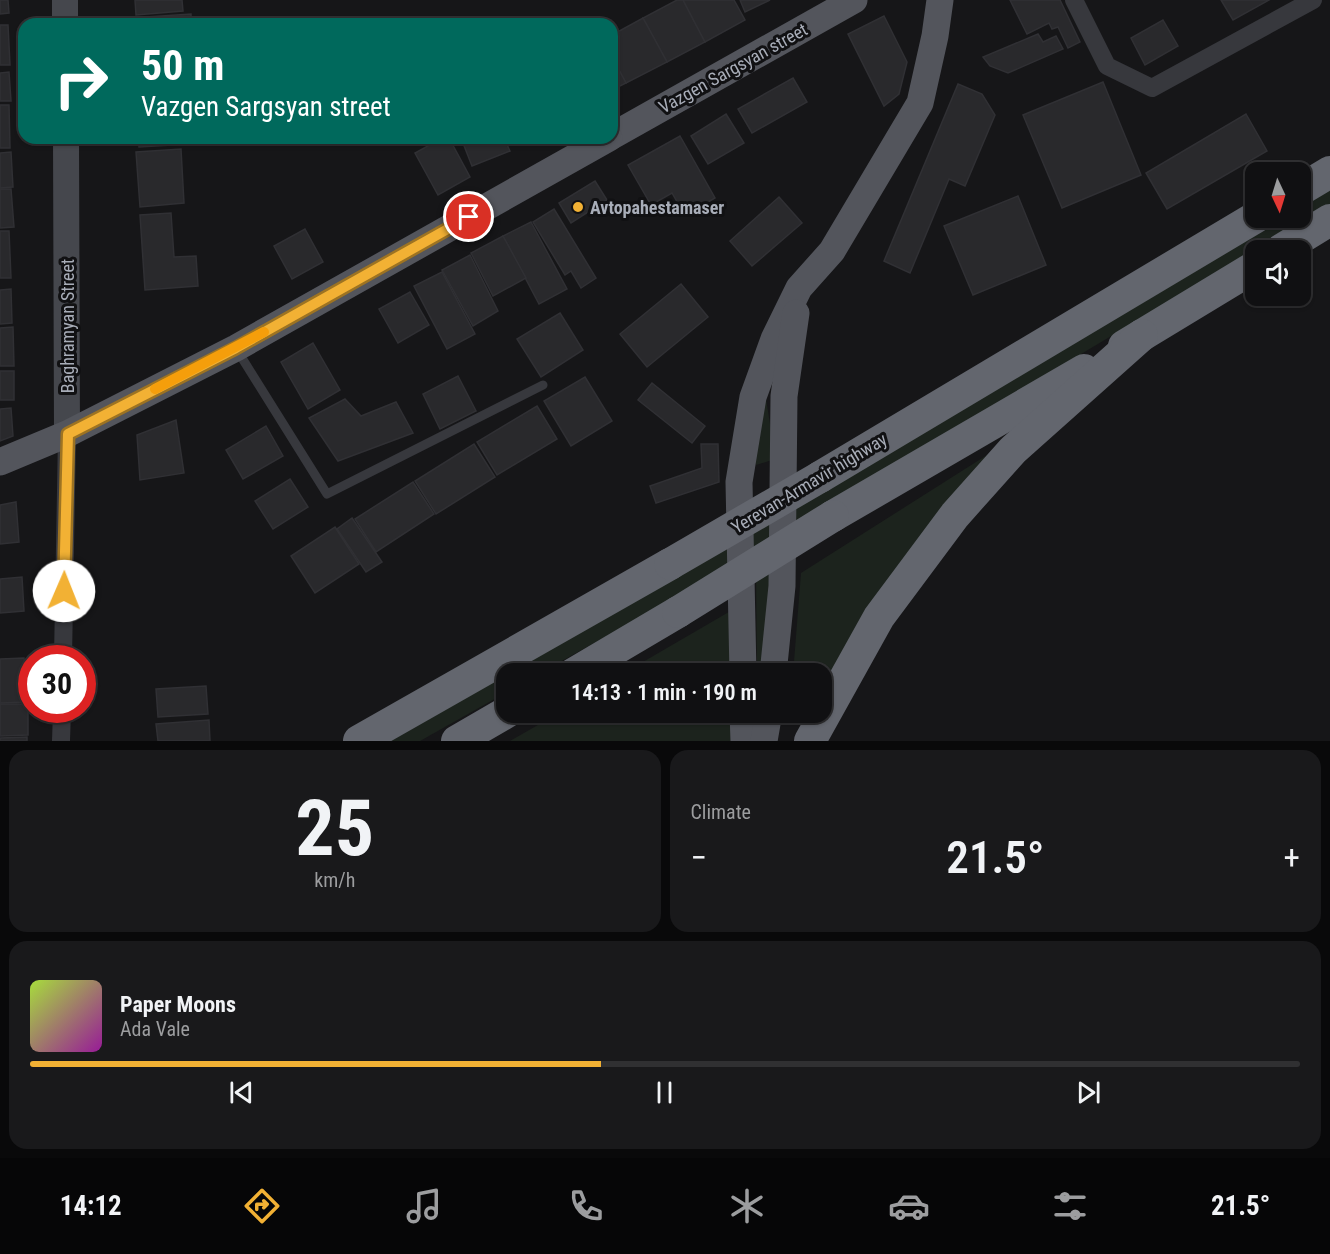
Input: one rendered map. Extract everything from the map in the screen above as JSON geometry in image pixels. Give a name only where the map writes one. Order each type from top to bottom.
[{"type":"highway","points":[[1311,183],[1330,172]]},
{"type":"highway","points":[[1297,240],[1330,220]]},
{"type":"highway","name":"Yerevan-Armavir highway","points":[[359,741],[820,477],[1245,224]]},
{"type":"highway","points":[[592,663],[833,516],[1245,273]]},
{"type":"highway","points":[[810,741],[879,617],[955,515],[1013,450],[1142,335]]},
{"type":"highway","points":[[457,741],[496,718]]},
{"type":"main road","points":[[65,0],[65,18]]},
{"type":"main road","name":"Vazgen Sargsyan street","points":[[618,133],[854,0]]},
{"type":"main road","points":[[743,663],[739,482],[753,397],[774,339],[799,288],[832,251],[920,103],[935,36],[940,0]]},
{"type":"main road","name":"Baghramyan Street","points":[[66,144],[68,434]]},
{"type":"main road","name":"Vazgen Sargsyan street","points":[[0,462],[68,434],[236,348],[598,144]]},
{"type":"main road","points":[[775,663],[782,586],[784,396],[799,288]]},
{"type":"main road","points":[[743,723],[744,741]]},
{"type":"main road","points":[[764,741],[767,723]]},
{"type":"street","points":[[1074,0],[1107,66],[1152,88],[1313,0]]},
{"type":"street","name":"Baghramyan Street","points":[[63,645],[68,434]]},
{"type":"street","points":[[61,741],[62,723]]},
{"type":"lane","points":[[236,348],[327,494],[543,385]]},
{"type":"shaded area","points":[[1330,189],[1330,205],[1311,216],[1311,201]]},
{"type":"shaded area","points":[[1267,228],[1292,228],[1272,240],[1246,240]]},
{"type":"shaded area","points":[[1245,240],[1245,256],[652,611],[558,663],[526,663],[942,415]]},
{"type":"shaded area","points":[[764,386],[771,430],[772,460],[756,465],[756,435]]},
{"type":"shaded area","points":[[1006,443],[832,686],[832,663],[794,663],[801,573]]},
{"type":"shaded area","points":[[771,568],[766,663],[757,663],[756,575]]},
{"type":"shaded area","points":[[734,609],[736,663],[641,663]]},
{"type":"shaded area","points":[[496,680],[496,698],[420,741],[391,741]]},
{"type":"shaded area","points":[[542,723],[737,723],[737,741],[510,741]]},
{"type":"building","points":[[0,0],[8,0],[9,13],[0,14]]},
{"type":"building","points":[[135,0],[182,0],[183,11],[136,15]]},
{"type":"building","points":[[677,0],[683,0],[705,42],[667,62],[643,18]]},
{"type":"building","points":[[683,0],[734,0],[745,20],[705,42]]},
{"type":"building","points":[[740,0],[770,0],[745,12]]},
{"type":"building","points":[[1010,0],[1060,0],[1080,42],[1068,48],[1058,27],[1052,29],[1049,23],[1027,34]]},
{"type":"building","points":[[1221,0],[1269,0],[1233,20]]},
{"type":"building","points":[[191,14],[191,18],[131,18]]},
{"type":"building","points":[[884,16],[907,62],[899,94],[884,106],[848,34]]},
{"type":"building","points":[[643,18],[667,62],[626,83],[618,68],[618,32]]},
{"type":"building","points":[[1163,20],[1178,46],[1145,65],[1131,38]]},
{"type":"building","points":[[0,25],[8,25],[10,65],[0,65]]},
{"type":"building","points":[[1038,34],[1043,42],[1056,36],[1063,49],[1008,73],[990,66],[983,57]]},
{"type":"building","points":[[618,68],[626,83],[618,87]]},
{"type":"building","points":[[9,72],[11,101],[0,101],[0,73]]},
{"type":"building","points":[[793,78],[807,102],[752,133],[738,109]]},
{"type":"building","points":[[1103,82],[1141,175],[1062,208],[1023,115]]},
{"type":"building","points":[[958,84],[982,94],[995,115],[965,186],[949,179],[910,273],[884,261]]},
{"type":"building","points":[[0,105],[9,105],[10,148],[0,148]]},
{"type":"building","points":[[726,114],[744,143],[708,164],[691,136]]},
{"type":"building","points":[[1246,114],[1267,151],[1167,209],[1146,173]]},
{"type":"building","points":[[680,136],[715,198],[693,211],[688,202],[680,207],[672,193],[651,205],[628,165]]},
{"type":"building","points":[[139,144],[189,144],[139,147]]},
{"type":"building","points":[[431,144],[452,144],[470,177],[438,195],[415,153]]},
{"type":"building","points":[[463,144],[507,144],[510,151],[472,166]]},
{"type":"building","points":[[181,149],[184,203],[140,207],[136,152]]},
{"type":"building","points":[[11,152],[13,187],[0,188],[0,153]]},
{"type":"building","points":[[595,181],[607,200],[571,223],[559,203]]},
{"type":"building","points":[[0,189],[11,189],[14,227],[0,228]]},
{"type":"building","points":[[1018,196],[1046,265],[973,295],[944,226]]},
{"type":"building","points":[[779,197],[802,223],[752,266],[730,241]]},
{"type":"building","points":[[554,209],[596,278],[581,288],[571,271],[565,275],[533,222]]},
{"type":"building","points":[[171,213],[174,257],[196,256],[198,286],[145,290],[140,215]]},
{"type":"building","points":[[531,222],[567,289],[539,304],[503,236]]},
{"type":"building","points":[[305,229],[323,262],[292,279],[274,246]]},
{"type":"building","points":[[0,231],[9,231],[11,278],[0,278]]},
{"type":"building","points":[[503,236],[526,278],[493,296],[471,253]]},
{"type":"building","points":[[470,255],[498,311],[473,326],[442,270]]},
{"type":"building","points":[[442,272],[475,334],[447,349],[414,286]]},
{"type":"building","points":[[681,284],[708,317],[647,367],[620,334]]},
{"type":"building","points":[[11,289],[12,323],[0,324],[0,290]]},
{"type":"building","points":[[410,292],[429,325],[398,343],[379,309]]},
{"type":"building","points":[[560,313],[583,350],[541,377],[517,339]]},
{"type":"building","points":[[13,327],[14,366],[0,366],[0,328]]},
{"type":"building","points":[[313,343],[340,390],[308,409],[281,362]]},
{"type":"building","points":[[0,371],[14,371],[14,400],[0,400]]},
{"type":"building","points":[[458,376],[476,411],[440,429],[423,394]]},
{"type":"building","points":[[585,377],[612,421],[571,446],[544,401]]},
{"type":"building","points":[[652,383],[705,426],[692,443],[638,400]]},
{"type":"building","points":[[345,399],[361,416],[396,402],[413,433],[338,461],[309,418]]},
{"type":"building","points":[[537,406],[557,439],[497,475],[477,442]]},
{"type":"building","points":[[11,408],[13,436],[0,441],[0,409]]},
{"type":"building","points":[[176,420],[184,473],[140,480],[137,435]]},
{"type":"building","points":[[266,426],[283,456],[243,479],[226,450]]},
{"type":"building","points":[[474,444],[495,477],[436,514],[415,481]]},
{"type":"building","points":[[701,444],[718,444],[719,482],[656,503],[650,486],[702,468]]},
{"type":"building","points":[[290,479],[308,507],[273,529],[255,501]]},
{"type":"building","points":[[413,482],[434,514],[376,552],[355,519]]},
{"type":"building","points":[[16,502],[19,542],[0,544],[0,505]]},
{"type":"building","points":[[352,518],[382,562],[366,572],[337,529]]},
{"type":"building","points":[[335,527],[359,564],[315,593],[291,556]]},
{"type":"building","points":[[22,577],[24,611],[0,613],[0,579]]},
{"type":"building","points":[[18,658],[18,702],[0,703],[0,659]]},
{"type":"building","points":[[206,686],[208,714],[158,717],[156,689]]},
{"type":"building","points":[[0,704],[18,704],[18,723],[28,723],[28,735],[0,736]]},
{"type":"building","points":[[209,720],[210,741],[158,741],[156,724]]},
{"type":"building","points":[[27,737],[27,741],[0,741],[0,738]]},
{"type":"slow traffic","points":[[155,389],[264,332]]},
{"type":"place","name":"Avtopahestamaser","points":[[578,207]]},
{"type":"route","points":[[64,591],[68,434],[236,348],[469,217]]}]
